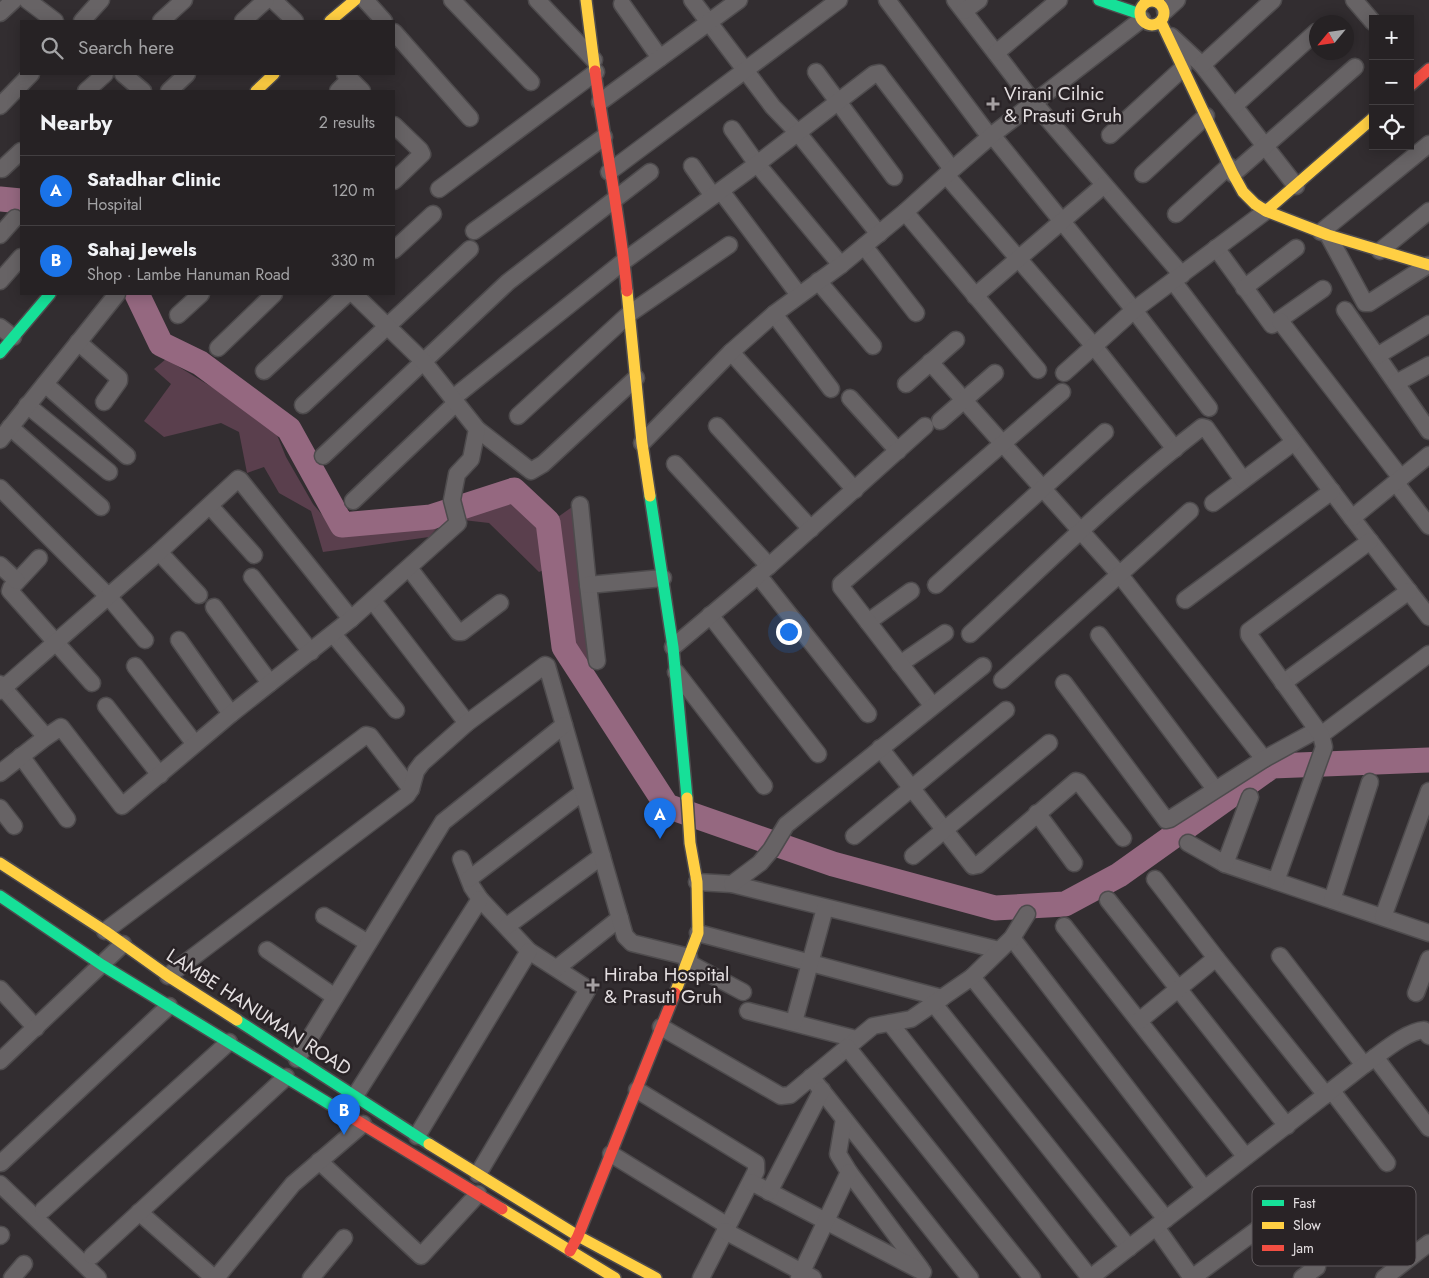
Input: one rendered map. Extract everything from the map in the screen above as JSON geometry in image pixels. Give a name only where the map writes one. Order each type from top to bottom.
[{"type":"street","points":[[0,13],[14,0]]},
{"type":"street","points":[[27,0],[54,20]]},
{"type":"street","points":[[83,20],[101,0]]},
{"type":"street","points":[[162,20],[184,0]]},
{"type":"street","points":[[244,20],[266,0]]},
{"type":"street","points":[[273,0],[294,20]]},
{"type":"street","points":[[331,20],[355,0]]},
{"type":"street","points":[[365,0],[383,20]]},
{"type":"street","points":[[452,0],[532,82]]},
{"type":"street","points":[[536,0],[596,66]]},
{"type":"street","points":[[570,1251],[578,1236],[637,1090],[698,933],[697,882],[690,843],[674,647],[642,443],[624,261],[613,200],[586,0]]},
{"type":"street","points":[[692,0],[773,107],[798,133],[879,234]]},
{"type":"street","points":[[600,102],[739,0]]},
{"type":"street","points":[[609,172],[839,0]]},
{"type":"street","points":[[979,0],[960,6],[1034,104],[1104,185],[1177,278],[1294,442],[1429,616]]},
{"type":"street","points":[[996,53],[1059,0]]},
{"type":"street","points":[[1099,0],[1151,11],[1202,65],[1296,186]]},
{"type":"street","points":[[642,443],[731,352],[774,314],[879,234],[991,136],[1151,11],[1177,0]]},
{"type":"street","points":[[1202,65],[1273,0]]},
{"type":"street","points":[[1354,0],[1369,17]]},
{"type":"street","points":[[891,1],[991,136],[1134,310],[1209,408]]},
{"type":"street","points":[[622,4],[660,58]]},
{"type":"street","points":[[1151,11],[1184,68],[1231,170],[1243,192],[1255,204],[1266,211],[1324,233],[1429,265]]},
{"type":"street","points":[[395,33],[470,118]]},
{"type":"street","points":[[1234,106],[1309,38]]},
{"type":"street","points":[[439,189],[596,66]]},
{"type":"street","points":[[1176,214],[1264,146],[1355,67]]},
{"type":"street","points":[[1110,135],[1184,68]]},
{"type":"street","points":[[816,72],[894,177]]},
{"type":"street","points":[[353,500],[454,401],[624,261],[757,164],[874,74],[878,73],[949,172],[1093,345],[1175,448]]},
{"type":"street","points":[[0,106],[30,75]]},
{"type":"street","points":[[87,90],[104,75]]},
{"type":"street","points":[[123,75],[142,90]]},
{"type":"street","points":[[169,90],[186,75]]},
{"type":"street","points":[[257,90],[273,75]]},
{"type":"street","points":[[339,90],[352,81]]},
{"type":"street","points":[[1143,174],[1206,116]]},
{"type":"street","points":[[1064,373],[1134,310],[1266,211],[1369,122]]},
{"type":"street","points":[[395,126],[422,154],[395,180]]},
{"type":"street","points":[[732,129],[757,164],[840,265]]},
{"type":"street","points":[[474,231],[604,138]]},
{"type":"street","points":[[1324,233],[1429,144]]},
{"type":"street","points":[[2,169],[20,152]]},
{"type":"street","points":[[692,166],[717,193],[799,295]]},
{"type":"street","points":[[323,456],[521,270],[650,172]]},
{"type":"street","points":[[975,296],[1104,185]]},
{"type":"street","points":[[1380,250],[1429,211]]},
{"type":"street","points":[[905,212],[1038,370]]},
{"type":"street","points":[[395,249],[433,214]]},
{"type":"street","points":[[0,235],[15,218]]},
{"type":"street","points":[[1324,233],[1365,303],[1369,303],[1429,265]]},
{"type":"street","points":[[518,416],[629,314],[729,245]]},
{"type":"street","points":[[864,246],[916,314]]},
{"type":"street","points":[[303,405],[470,248]]},
{"type":"street","points":[[1216,248],[1271,324],[1275,325],[1323,289]]},
{"type":"street","points":[[1244,288],[1296,248]]},
{"type":"street","points":[[0,281],[20,258]]},
{"type":"street","points":[[818,281],[873,346]]},
{"type":"street","points":[[0,353],[49,295]]},
{"type":"street","points":[[101,507],[5,433],[116,295]]},
{"type":"street","points":[[178,315],[199,295]]},
{"type":"street","points":[[218,348],[273,295]]},
{"type":"street","points":[[264,371],[346,295]]},
{"type":"street","points":[[355,295],[423,361],[477,429],[531,471],[543,464],[636,378]]},
{"type":"street","points":[[1345,310],[1429,431]]},
{"type":"street","points":[[774,314],[830,389]]},
{"type":"street","points":[[1280,321],[1398,480],[1429,526]]},
{"type":"street","points":[[1377,356],[1429,324]]},
{"type":"street","points":[[0,327],[13,337]]},
{"type":"street","points":[[906,384],[956,340]]},
{"type":"street","points":[[78,342],[119,378],[104,402]]},
{"type":"street","points":[[731,352],[855,490]]},
{"type":"street","points":[[930,362],[1120,574],[1264,759]]},
{"type":"street","points":[[1396,383],[1429,366]]},
{"type":"street","points":[[674,647],[811,530],[898,451],[965,400],[995,373]]},
{"type":"street","points":[[45,384],[127,456]]},
{"type":"street","points":[[932,705],[841,587],[842,582],[1062,392]]},
{"type":"street","points":[[850,398],[898,451]]},
{"type":"street","points":[[28,405],[109,472]]},
{"type":"street","points":[[717,426],[811,530]]},
{"type":"street","points":[[970,634],[1175,448],[1202,427],[1205,427],[1243,480]]},
{"type":"street","points":[[0,774],[61,727],[122,806],[231,714],[351,619],[458,523],[452,500],[456,474],[471,459],[477,429]]},
{"type":"street","points":[[936,585],[1105,432]]},
{"type":"street","points":[[1213,503],[1294,442]]},
{"type":"street","points":[[1352,518],[1429,455]]},
{"type":"street","points":[[675,464],[764,570],[868,714]]},
{"type":"street","points":[[46,737],[1,688],[57,642],[237,480],[240,480],[351,619]]},
{"type":"street","points":[[0,488],[108,596],[145,640]]},
{"type":"street","points":[[1185,600],[1332,491]]},
{"type":"street","points":[[580,505],[598,661]]},
{"type":"street","points":[[210,506],[254,555]]},
{"type":"street","points":[[1002,680],[1190,511]]},
{"type":"street","points":[[1276,881],[1324,747],[1319,733],[1249,635],[1249,631],[1370,541]]},
{"type":"street","points":[[159,552],[199,595]]},
{"type":"street","points":[[39,558],[10,591],[92,683]]},
{"type":"street","points":[[0,565],[17,581]]},
{"type":"street","points":[[408,568],[458,632],[462,632],[500,603]]},
{"type":"street","points":[[252,577],[311,652]]},
{"type":"street","points":[[588,585],[663,578]]},
{"type":"street","points":[[868,622],[910,591]]},
{"type":"street","points":[[1283,683],[1409,591]]},
{"type":"street","points":[[372,601],[467,723]]},
{"type":"street","points":[[214,608],[270,684]]},
{"type":"street","points":[[710,615],[818,754]]},
{"type":"street","points":[[900,664],[946,633]]},
{"type":"street","points":[[333,634],[396,710]]},
{"type":"street","points":[[1099,636],[1215,789]]},
{"type":"street","points":[[178,640],[231,714]]},
{"type":"street","points":[[1064,683],[1164,819],[1170,819],[1264,759],[1319,733],[1429,654]]},
{"type":"street","points":[[168,976],[407,795],[411,789],[416,771],[422,763],[467,723],[545,665],[547,666],[625,936],[629,942],[688,959],[743,992]]},
{"type":"street","points":[[135,666],[195,744]]},
{"type":"street","points":[[732,884],[756,867],[771,850],[786,825],[932,705],[983,666]]},
{"type":"street","points":[[676,672],[764,786]]},
{"type":"street","points":[[106,706],[160,775]]},
{"type":"street","points":[[854,836],[1006,710]]},
{"type":"street","points":[[297,1060],[443,822],[564,725]]},
{"type":"street","points":[[105,930],[366,735],[370,736],[411,789]]},
{"type":"street","points":[[913,856],[1049,743]]},
{"type":"street","points":[[880,748],[972,865],[976,866],[1037,813],[1078,781],[1124,838]]},
{"type":"street","points":[[21,756],[67,818]]},
{"type":"street","points":[[1332,900],[1370,782]]},
{"type":"street","points":[[1383,917],[1429,791]]},
{"type":"street","points":[[469,879],[583,792]]},
{"type":"street","points":[[1225,864],[1250,797]]},
{"type":"street","points":[[0,808],[14,826]]},
{"type":"street","points":[[1037,813],[1074,863]]},
{"type":"street","points":[[1188,842],[1225,864],[1429,933]]},
{"type":"street","points":[[507,926],[602,856]]},
{"type":"street","points":[[461,859],[480,899],[529,951],[587,987],[588,991],[478,1174]]},
{"type":"street","name":"LAMBE HANUMAN ROAD","points":[[0,863],[105,930],[168,976],[417,1136],[578,1236],[656,1278]]},
{"type":"street","points":[[1155,879],[1216,958],[1387,1163]]},
{"type":"street","points":[[697,882],[732,884],[999,950]]},
{"type":"street","points":[[0,896],[102,965],[615,1278]]},
{"type":"street","points":[[355,1096],[480,899]]},
{"type":"street","points":[[1108,900],[1287,1126]]},
{"type":"street","points":[[794,1022],[825,908]]},
{"type":"street","points":[[768,1192],[817,1084],[851,1043],[873,1026],[911,1019],[938,1001],[972,976],[1012,938],[1027,914]]},
{"type":"street","points":[[324,916],[368,943]]},
{"type":"street","points":[[557,968],[620,918]]},
{"type":"street","points":[[1064,926],[1245,1156]]},
{"type":"street","points":[[698,933],[811,963],[938,1001],[1129,1248]]},
{"type":"street","points":[[1012,938],[1204,1188]]},
{"type":"street","points":[[0,1061],[123,944]]},
{"type":"street","points":[[267,950],[335,997]]},
{"type":"street","points":[[417,1136],[529,951]]},
{"type":"street","points":[[1280,956],[1429,1128]]},
{"type":"street","points":[[1139,1021],[1216,958]]},
{"type":"street","points":[[1416,994],[1429,959]]},
{"type":"street","points":[[972,976],[1161,1223],[1192,1278],[1252,1234]]},
{"type":"street","points":[[0,989],[36,1028]]},
{"type":"street","points":[[1,1163],[169,1006]]},
{"type":"street","points":[[748,1011],[794,1022],[851,1043],[1032,1278]]},
{"type":"street","points":[[890,1023],[1090,1278],[1245,1156],[1402,1038],[1419,1030],[1424,1030],[1429,1036]]},
{"type":"street","points":[[661,1027],[781,1096],[790,1095],[817,1084]]},
{"type":"street","points":[[43,1210],[229,1042]]},
{"type":"street","points":[[92,1256],[286,1077]]},
{"type":"street","points":[[817,1084],[970,1278]]},
{"type":"street","points":[[637,1090],[753,1160],[757,1167],[701,1278]]},
{"type":"street","points":[[844,1119],[838,1154],[924,1275]]},
{"type":"street","points":[[139,1212],[215,1278],[293,1184],[363,1124]]},
{"type":"street","points":[[611,1154],[726,1229],[805,1276],[849,1172]]},
{"type":"street","points":[[319,1161],[421,1256],[478,1194]]},
{"type":"street","points":[[751,1182],[924,1275]]},
{"type":"street","points":[[0,1184],[95,1277]]},
{"type":"street","points":[[311,1278],[344,1238]]},
{"type":"street","points":[[1416,1253],[1429,1243]]},
{"type":"street","points":[[12,1278],[24,1264]]},
{"type":"street","points":[[1384,1278],[1399,1266]]},
{"type":"street","points":[[1302,1278],[1317,1267]]},
{"type":"shaded area","points":[[166,359],[256,414],[275,430],[286,457],[313,504],[324,517],[331,530],[379,529],[436,516],[474,502],[516,502],[541,528],[551,567],[539,572],[489,523],[446,518],[429,537],[323,552],[311,511],[279,493],[264,467],[247,473],[239,432],[221,423],[164,437],[144,421],[171,384],[154,369]]},
{"type":"shaded area","points":[[572,507],[588,662],[573,661],[551,522]]},
{"type":"waterway","points":[[0,199],[20,201]]},
{"type":"waterway","points":[[137,295],[161,344],[200,363],[289,429],[342,525],[431,517],[514,490],[548,522],[564,647],[667,806],[833,864],[995,908],[1065,904],[1119,875],[1272,766],[1429,760]]},
{"type":"traffic: fast","points":[[1099,0],[1140,14]]},
{"type":"traffic: fast","points":[[0,353],[49,295]]},
{"type":"traffic: fast","points":[[650,496],[673,647],[687,798]]},
{"type":"traffic: fast","points":[[0,896],[102,965],[341,1111]]},
{"type":"traffic: fast","points":[[237,1020],[429,1144]]},
{"type":"traffic: slow","points":[[331,20],[355,0]]},
{"type":"traffic: slow","points":[[586,0],[595,71]]},
{"type":"traffic: slow","points":[[1147,1],[1157,1],[1164,8],[1164,13],[1164,18],[1157,25],[1147,25],[1140,18],[1140,8],[1147,1]]},
{"type":"traffic: slow","points":[[1161,22],[1233,174],[1243,192],[1255,204],[1266,211],[1328,235],[1429,265]]},
{"type":"traffic: slow","points":[[257,90],[273,75]]},
{"type":"traffic: slow","points":[[1266,211],[1369,121]]},
{"type":"traffic: slow","points":[[627,291],[642,443],[650,496]]},
{"type":"traffic: slow","points":[[675,993],[698,933],[697,882],[690,843],[687,798]]},
{"type":"traffic: slow","points":[[0,863],[237,1020]]},
{"type":"traffic: slow","points":[[429,1144],[578,1236],[656,1278]]},
{"type":"traffic: slow","points":[[502,1209],[615,1278]]},
{"type":"traffic: jam","points":[[1414,82],[1429,69]]},
{"type":"traffic: jam","points":[[595,71],[627,291]]},
{"type":"traffic: jam","points":[[570,1251],[578,1236],[675,993]]},
{"type":"traffic: jam","points":[[341,1111],[502,1209]]},
{"type":"place","name":"Virani Cilnic & Prasuti Gruh","points":[[993,104]]},
{"type":"place","name":"Satadhar Clinic","points":[[660,839]]},
{"type":"place","name":"Hiraba Hospital & Prasuti Gruh","points":[[593,985]]},
{"type":"place","name":"Sahaj Jewels","points":[[344,1135]]}]
